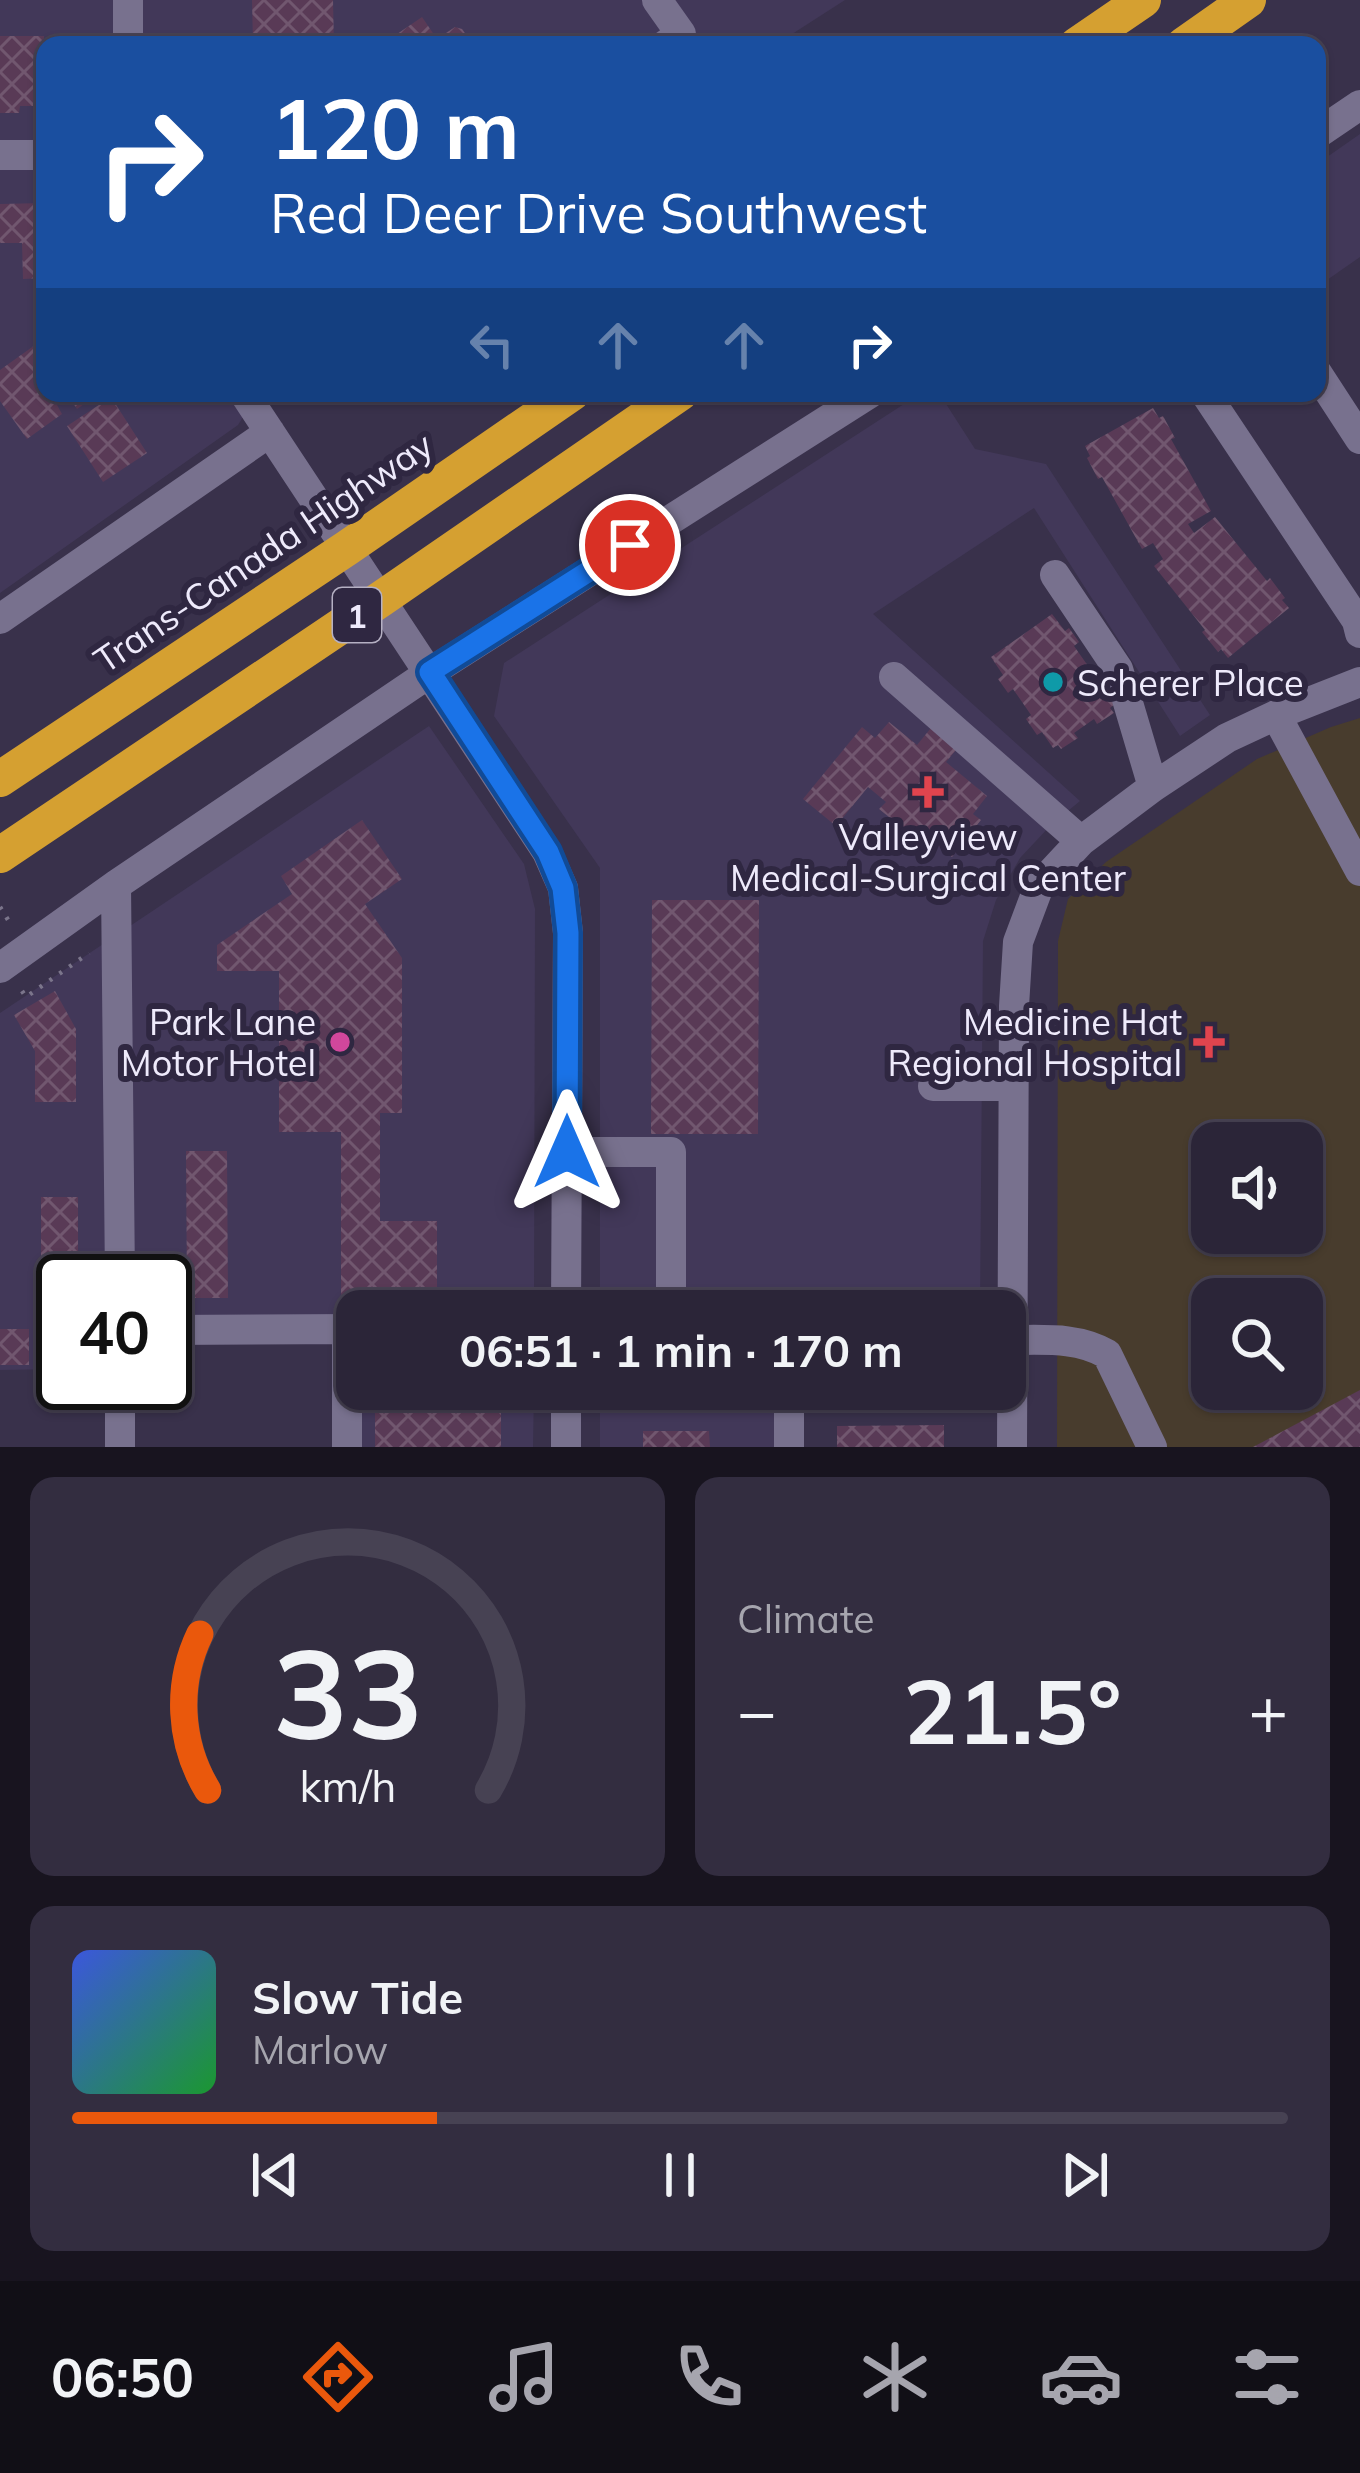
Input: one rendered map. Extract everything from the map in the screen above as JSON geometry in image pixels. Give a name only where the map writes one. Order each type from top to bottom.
[{"type":"highway","points":[[1091,36],[1143,0]]},
{"type":"highway","points":[[1197,36],[1248,0]]},
{"type":"highway","name":"Trans-Canada Highway","points":[[0,779],[559,402]]},
{"type":"highway","name":"1","points":[[0,855],[667,402]]},
{"type":"street","points":[[128,0],[128,36]]},
{"type":"street","points":[[657,0],[678,36]]},
{"type":"street","points":[[1326,128],[1360,106]]},
{"type":"street","points":[[0,155],[36,155]]},
{"type":"street","points":[[1326,387],[1360,439]]},
{"type":"street","points":[[250,402],[548,852],[563,888],[568,933],[566,1290]]},
{"type":"street","points":[[0,951],[116,885],[430,672],[856,402]]},
{"type":"street","points":[[1211,402],[1357,621],[1360,633]]},
{"type":"street","points":[[0,619],[270,432]]},
{"type":"street","points":[[1055,575],[1118,670],[1153,787]]},
{"type":"street","points":[[894,677],[1081,841]]},
{"type":"street","points":[[1012,1290],[1018,942],[1040,886],[1081,841],[1227,738],[1360,682]]},
{"type":"street","points":[[1276,715],[1360,871]]},
{"type":"street","points":[[10,978],[116,885]]},
{"type":"street","points":[[116,885],[120,1254]]},
{"type":"street","points":[[933,1086],[1013,1086]]},
{"type":"street","points":[[567,1152],[671,1152],[671,1290]]},
{"type":"street","points":[[192,1330],[336,1329]]},
{"type":"street","points":[[1026,1340],[1066,1340],[1107,1354],[1152,1447]]},
{"type":"street","points":[[120,1410],[120,1447]]},
{"type":"street","points":[[347,1447],[349,1410]]},
{"type":"street","points":[[566,1410],[566,1447]]},
{"type":"street","points":[[789,1410],[789,1447]]},
{"type":"street","points":[[1010,1410],[1012,1447]]},
{"type":"path","points":[[10,978],[26,997],[58,975]]},
{"type":"shaded area","points":[[0,0],[845,0],[789,36],[36,36],[36,402],[252,402],[238,425],[0,593]]},
{"type":"shaded area","points":[[1360,134],[1360,257],[1326,281],[1326,158]]},
{"type":"shaded area","points":[[907,402],[945,402],[975,449],[1046,464],[1210,715],[1180,736],[1034,508],[873,614],[1080,801],[1020,858],[996,900],[983,941],[980,1290],[600,1290],[600,868],[494,716],[504,663]]},
{"type":"shaded area","name":"Medicine Hat Regional Hospital","points":[[1360,718],[1360,1447],[1057,1447],[1058,941],[1068,899],[1106,862],[1257,759]]},
{"type":"shaded area","points":[[429,726],[524,864],[535,909],[534,1290],[336,1290],[336,1339],[192,1340],[192,1254],[36,1254],[36,1369],[0,1370],[0,1013]]},
{"type":"shaded area","points":[[338,1410],[534,1410],[533,1447],[338,1447]]},
{"type":"shaded area","points":[[600,1410],[800,1410],[800,1447],[600,1447]]},
{"type":"building","points":[[252,0],[333,0],[334,36],[253,36]]},
{"type":"building","points":[[422,17],[435,36],[394,36]]},
{"type":"building","points":[[455,27],[467,36],[442,36]]},
{"type":"building","points":[[0,36],[36,36],[36,106],[20,106],[19,113],[0,113]]},
{"type":"building","points":[[36,203],[36,278],[23,279],[22,243],[0,243],[0,204]]},
{"type":"building","points":[[36,344],[36,402],[62,402],[57,405],[62,414],[27,439],[0,401],[0,370]]},
{"type":"building","points":[[103,402],[114,402],[147,453],[103,482],[67,426]]},
{"type":"building","points":[[1153,408],[1159,418],[1163,416],[1211,511],[1188,524],[1194,533],[1215,517],[1267,581],[1270,578],[1289,608],[1228,658],[1221,649],[1218,652],[1154,566],[1163,559],[1153,543],[1142,549],[1087,458],[1085,446]]},
{"type":"building","name":"Scherer Place","points":[[1052,614],[1079,642],[1074,646],[1093,673],[1097,669],[1109,685],[1104,688],[1115,704],[1110,708],[1114,713],[1097,724],[1094,719],[1061,749],[1053,748],[1042,732],[1037,735],[1026,719],[1031,715],[1013,689],[1008,693],[998,679],[1003,675],[991,657]]},
{"type":"building","name":"Valleyview Medical-Surgical Center","points":[[889,722],[917,745],[935,723],[961,744],[946,762],[987,796],[973,814],[981,820],[952,857],[918,829],[912,836],[903,829],[895,839],[881,827],[889,817],[879,809],[886,802],[868,787],[836,826],[803,799],[862,727],[875,738]]},
{"type":"building","name":"Park Lane Motor Hotel","points":[[362,820],[402,879],[365,904],[402,958],[402,1113],[380,1113],[380,1221],[437,1221],[437,1290],[341,1290],[341,1132],[279,1132],[279,971],[217,971],[217,945],[292,894],[281,876]]},
{"type":"building","points":[[652,900],[759,900],[758,1134],[651,1134]]},
{"type":"building","points":[[55,991],[76,1029],[76,1102],[35,1102],[35,1051],[14,1015]]},
{"type":"building","name":"Park Lane Motor Hotel","points":[[186,1151],[227,1151],[228,1298],[192,1298],[192,1254],[187,1254]]},
{"type":"building","points":[[41,1197],[78,1197],[78,1254],[41,1254]]},
{"type":"building","points":[[0,1329],[29,1329],[29,1365],[0,1365]]},
{"type":"building","points":[[1360,1390],[1360,1447],[1253,1447],[1323,1410]]},
{"type":"building","points":[[375,1410],[501,1410],[501,1447],[375,1447]]},
{"type":"building","points":[[944,1425],[944,1447],[837,1447],[837,1426]]},
{"type":"building","points":[[643,1431],[709,1431],[710,1447],[643,1447]]},
{"type":"place","name":"Scherer Place","points":[[1053,682]]},
{"type":"place","name":"Valleyview Medical-Surgical Center","points":[[928,792]]},
{"type":"place","name":"Park Lane Motor Hotel","points":[[340,1042]]},
{"type":"place","name":"Medicine Hat Regional Hospital","points":[[1209,1042]]},
{"type":"route","points":[[567,1152],[568,933],[563,888],[548,852],[430,672],[630,545]]}]
